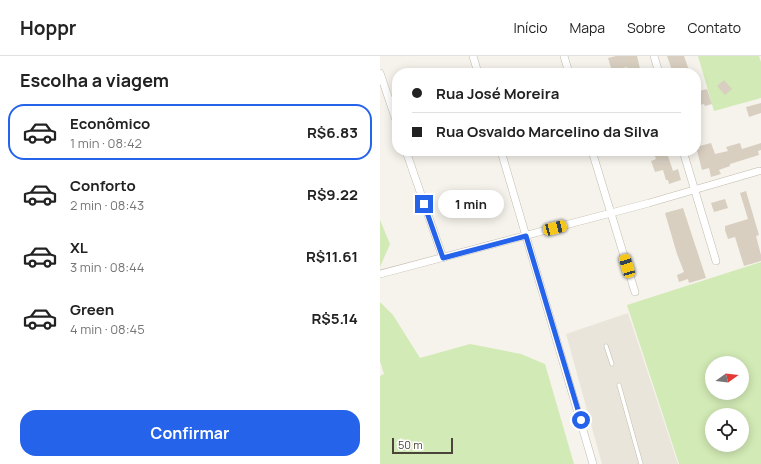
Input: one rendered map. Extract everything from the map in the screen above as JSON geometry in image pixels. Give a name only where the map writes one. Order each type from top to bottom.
[{"type":"street","points":[[473,56],[477,68]]},
{"type":"street","points":[[564,56],[568,68]]},
{"type":"street","points":[[654,56],[658,68]]},
{"type":"street","points":[[380,73],[392,108]]},
{"type":"street","points":[[408,156],[443,258]]},
{"type":"street","points":[[502,156],[594,464]]},
{"type":"street","points":[[594,156],[635,292]]},
{"type":"street","points":[[685,156],[716,261]]},
{"type":"street","points":[[380,274],[611,213],[759,171]]},
{"type":"lane","points":[[606,346],[612,364]]},
{"type":"lane","points":[[619,385],[641,464]]},
{"type":"shaded area","points":[[628,313],[678,464],[602,464],[566,334]]},
{"type":"green space","points":[[698,56],[759,56],[761,62],[761,98],[714,111]]},
{"type":"green space","points":[[380,220],[390,244],[380,267]]},
{"type":"green space","points":[[761,262],[761,464],[679,464],[627,305]]},
{"type":"green space","points":[[380,302],[393,315],[420,358],[470,344],[521,354],[545,364],[574,464],[380,464],[380,376],[384,374],[380,361]]},
{"type":"building","points":[[616,56],[637,56],[640,68],[611,68],[608,58]]},
{"type":"building","points":[[667,56],[684,56],[688,68],[671,68]]},
{"type":"building","points":[[724,80],[732,89],[725,95],[717,86]]},
{"type":"building","points":[[707,89],[712,104],[705,106],[704,104],[701,105],[701,91]]},
{"type":"building","points":[[761,103],[761,113],[749,117],[746,107]]},
{"type":"building","points":[[711,143],[715,154],[728,151],[726,147],[740,143],[742,149],[761,143],[761,150],[758,151],[759,155],[730,164],[730,166],[719,170],[721,174],[711,177],[709,168],[702,170],[698,156],[701,156],[701,146]]},
{"type":"building","points":[[655,156],[668,156],[673,171],[678,169],[681,180],[669,184],[663,170],[655,172],[651,161],[656,159]]},
{"type":"building","points":[[746,191],[759,235],[756,236],[761,261],[744,266],[735,237],[728,239],[725,226],[748,219],[740,193]]},
{"type":"building","points":[[725,199],[728,208],[714,212],[711,203]]},
{"type":"building","points":[[683,208],[706,278],[689,283],[688,279],[679,282],[677,275],[684,272],[665,213]]},
{"type":"route","points":[[424,204],[443,258],[526,236],[581,420]]}]
